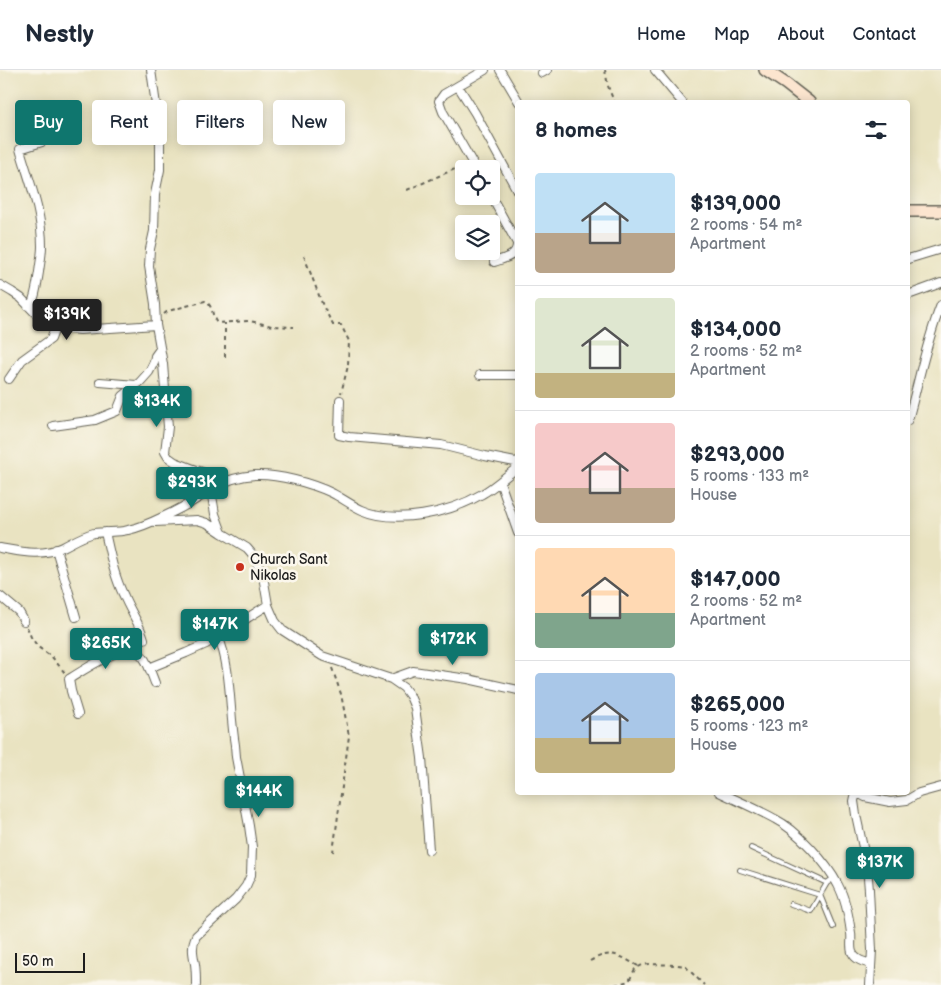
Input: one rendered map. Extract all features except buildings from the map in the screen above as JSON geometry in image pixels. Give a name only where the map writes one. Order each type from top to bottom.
[{"type":"street","points":[[151,70],[160,133],[160,170],[149,266],[163,364],[168,427],[165,452],[175,462],[229,480]]},
{"type":"street","points":[[470,160],[443,112],[439,100],[444,94],[486,70]]},
{"type":"street","points":[[500,70],[518,100]]},
{"type":"street","points":[[655,70],[680,100]]},
{"type":"street","points":[[765,70],[806,100]]},
{"type":"street","points":[[458,86],[515,186]]},
{"type":"street","points":[[28,306],[31,306],[34,299],[42,248],[41,224],[38,207],[20,148],[34,145]]},
{"type":"street","points":[[496,205],[515,239]]},
{"type":"street","points":[[910,211],[941,211]]},
{"type":"street","points":[[910,258],[941,249]]},
{"type":"street","points":[[494,262],[515,253]]},
{"type":"street","points":[[910,294],[941,283]]},
{"type":"street","points":[[0,284],[54,328],[80,330],[156,322]]},
{"type":"street","points":[[910,413],[920,368],[941,305]]},
{"type":"street","points":[[9,379],[22,360],[51,339],[54,328]]},
{"type":"street","points":[[53,426],[95,420],[117,411],[123,396],[149,372],[160,349]]},
{"type":"street","points":[[480,375],[515,375]]},
{"type":"street","points":[[100,382],[136,385]]},
{"type":"street","points":[[340,400],[339,435],[441,445],[515,462]]},
{"type":"street","points":[[0,548],[37,554],[49,552],[81,537],[96,533],[126,531],[152,522],[203,496],[229,480],[255,475],[292,479],[330,492],[370,513],[392,516],[426,514],[446,509],[480,495],[515,470]]},
{"type":"street","points":[[500,482],[515,524]]},
{"type":"street","points":[[211,490],[215,514],[222,533]]},
{"type":"street","points":[[152,522],[197,520],[207,523],[247,548],[253,555],[263,576],[268,605],[282,630],[322,656],[391,679],[404,688],[410,696],[414,708],[422,758],[429,850]]},
{"type":"street","points":[[105,532],[116,580],[142,630],[144,639]]},
{"type":"street","points":[[56,549],[76,617]]},
{"type":"street","points":[[0,596],[19,612],[24,621]]},
{"type":"street","points":[[149,668],[206,644],[268,605]]},
{"type":"street","points":[[196,985],[192,949],[193,941],[236,899],[246,886],[251,875],[252,847],[236,757],[227,669],[218,636]]},
{"type":"street","points":[[78,714],[70,691],[69,679],[118,652],[129,650],[143,657],[155,682]]},
{"type":"street","points":[[391,679],[413,671],[468,679],[515,689]]},
{"type":"street","points":[[861,795],[890,802],[907,800],[920,793],[941,787]]},
{"type":"street","points":[[725,795],[777,819],[796,834],[816,854],[831,880],[839,886],[846,906],[854,956],[861,961],[871,964]]},
{"type":"street","points":[[855,795],[854,801],[856,815],[868,874],[872,950],[870,985]]},
{"type":"lane","points":[[751,848],[831,880],[811,911],[791,904]]},
{"type":"lane","points":[[740,870],[820,895]]},
{"type":"lane","points":[[820,895],[833,927]]},
{"type":"path","points":[[605,70],[613,100]]},
{"type":"path","points":[[407,190],[455,169]]},
{"type":"path","points":[[304,256],[323,306],[333,325],[341,325],[349,341],[348,366],[340,400]]},
{"type":"path","points":[[156,322],[168,311],[205,301],[211,307],[217,323],[250,321],[272,326],[294,327]]},
{"type":"path","points":[[225,323],[225,358]]},
{"type":"path","points":[[24,621],[38,648],[52,658],[69,679]]},
{"type":"path","points":[[327,658],[341,694],[350,736],[333,852]]},
{"type":"path","points":[[590,960],[599,956],[615,954],[639,966],[649,964],[685,966],[704,985]]},
{"type":"path","points":[[615,985],[628,981],[639,966]]},
{"type":"path","points":[[628,981],[632,985]]},
{"type":"place","name":"Church Sant Nikolas","points":[[240,567]]}]
